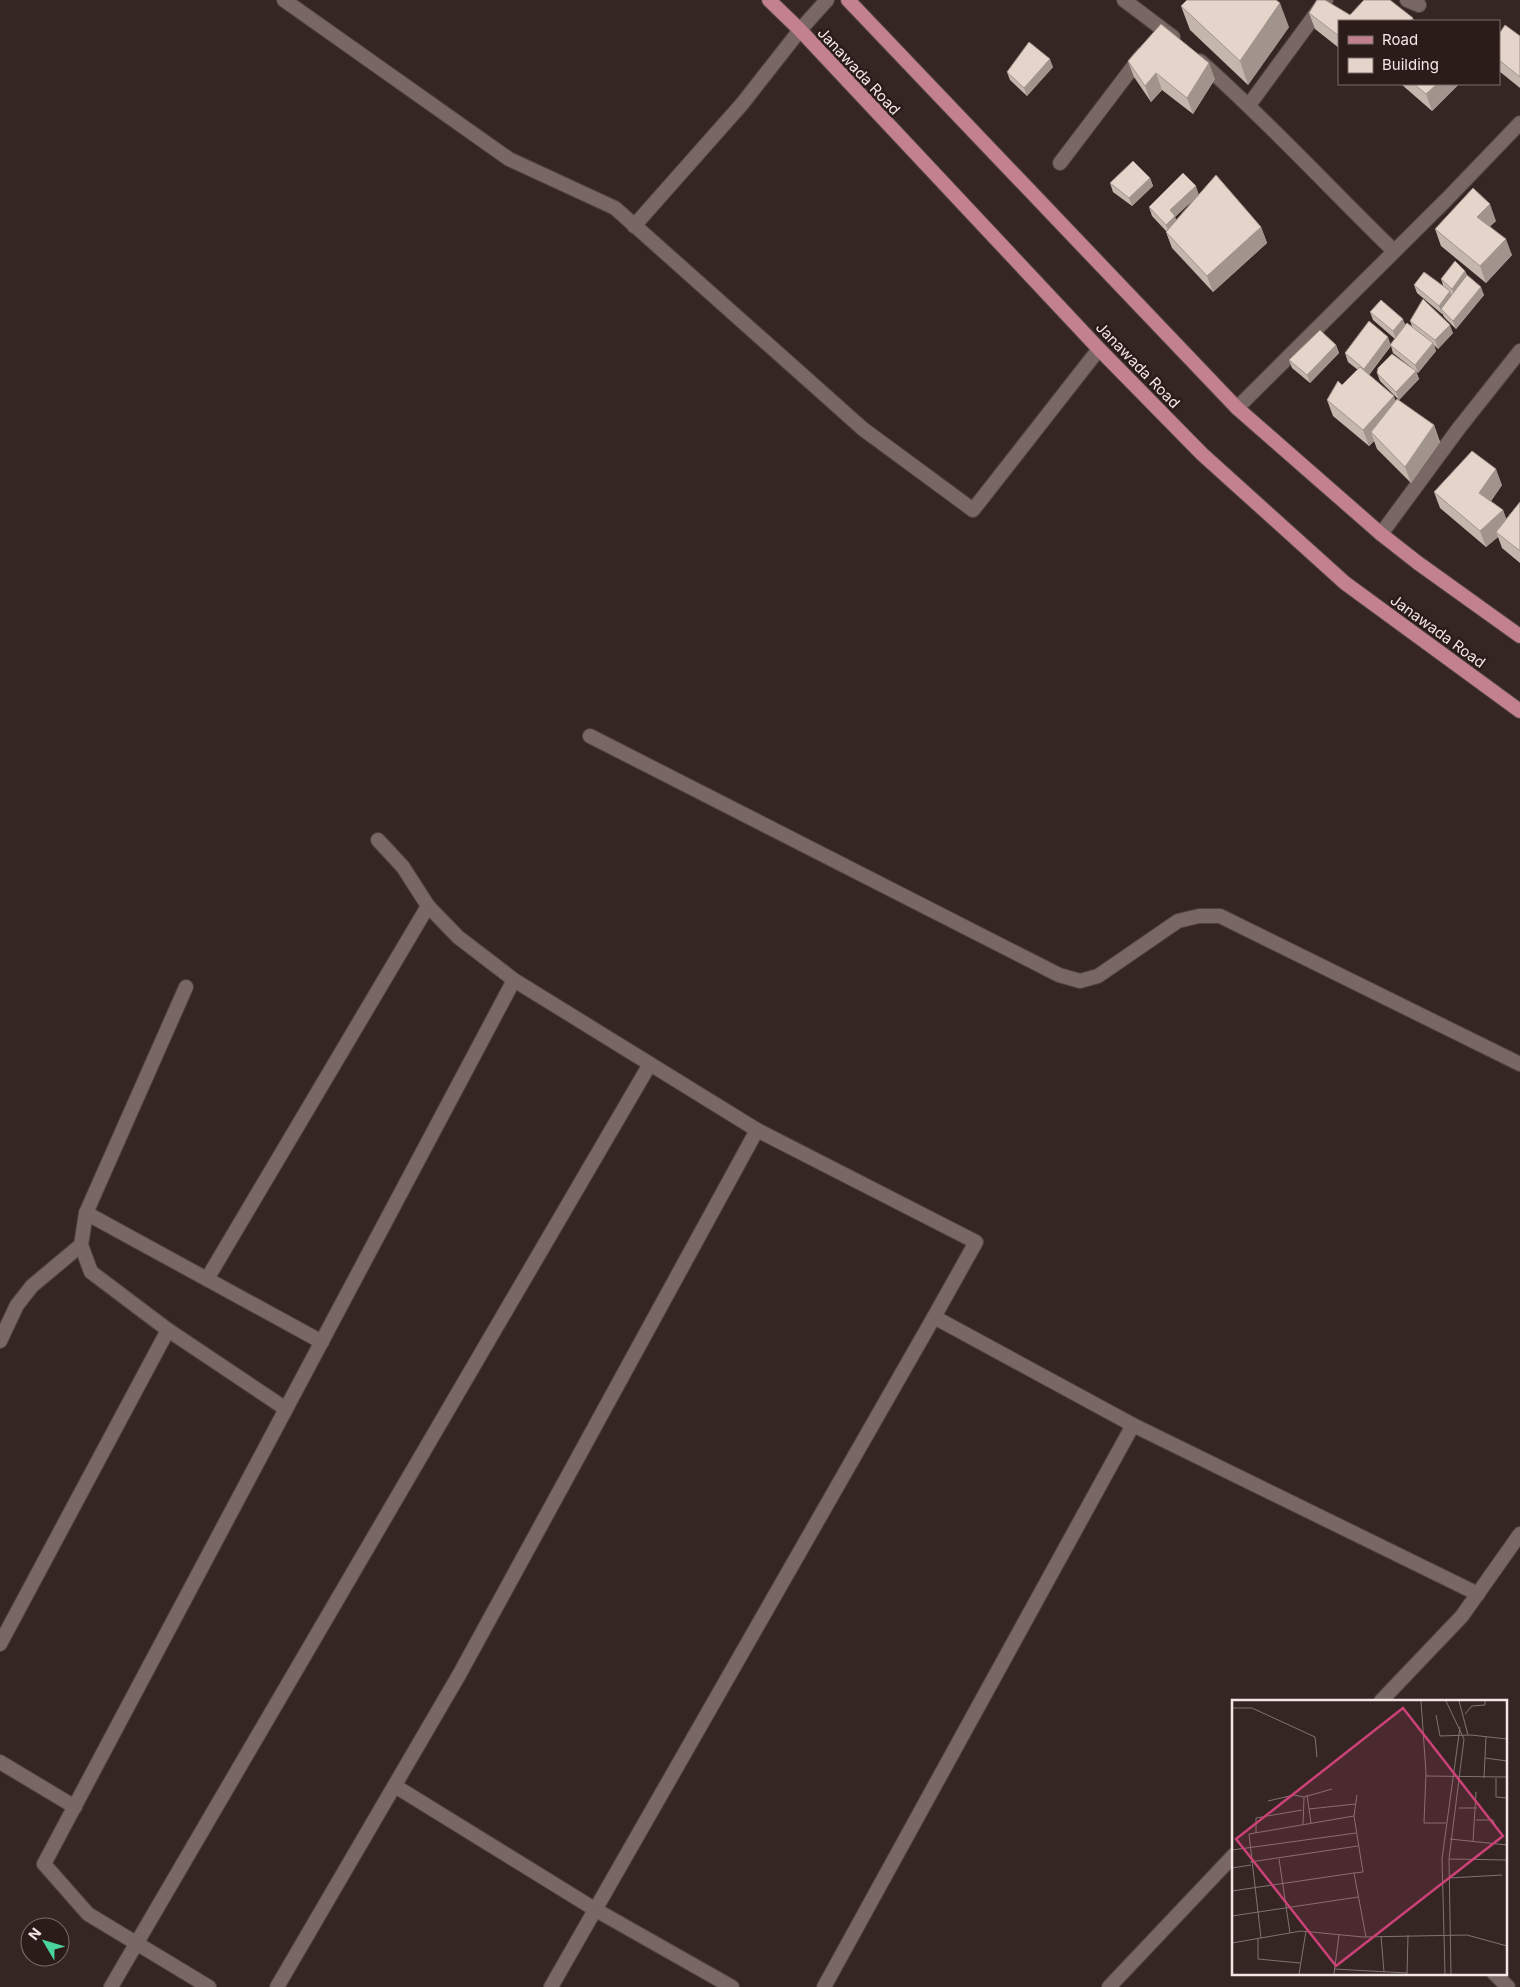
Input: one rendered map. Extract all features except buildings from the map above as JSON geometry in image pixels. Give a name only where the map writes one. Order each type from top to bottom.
[{"type":"main road","name":"Janawada Road","points":[[769,0],[800,30],[1099,349],[1202,454],[1345,583],[1520,711]]},
{"type":"main road","points":[[848,0],[1237,408],[1381,534],[1520,636]]},
{"type":"street","points":[[284,0],[509,159],[615,208],[863,430],[973,510],[1099,349]]},
{"type":"street","points":[[634,226],[742,104],[800,30],[827,0]]},
{"type":"street","points":[[1124,0],[1163,29],[1249,105],[1329,188],[1394,251]]},
{"type":"street","points":[[1249,105],[1326,0]]},
{"type":"street","points":[[1060,163],[1123,78],[1163,29]]},
{"type":"street","points":[[1237,408],[1447,199],[1520,123]]},
{"type":"street","points":[[1381,534],[1459,428],[1520,352]]},
{"type":"street","points":[[590,736],[1059,975],[1080,981],[1098,976],[1178,921],[1199,916],[1220,916],[1520,1064]]},
{"type":"street","points":[[378,840],[403,867],[428,906],[458,937],[514,980],[757,1130],[976,1242],[551,1987]]},
{"type":"street","points":[[207,1279],[428,906]]},
{"type":"street","points":[[210,1987],[88,1914],[44,1864],[514,980]]},
{"type":"street","points":[[186,987],[86,1214],[81,1245],[91,1272],[168,1330],[286,1409]]},
{"type":"street","points":[[112,1987],[650,1064]]},
{"type":"street","points":[[277,1987],[459,1675],[757,1130]]},
{"type":"street","points":[[86,1214],[322,1342]]},
{"type":"street","points":[[0,1341],[17,1305],[32,1286],[81,1245]]},
{"type":"street","points":[[934,1317],[1133,1425],[1478,1594]]},
{"type":"street","points":[[0,1644],[168,1330]]},
{"type":"street","points":[[824,1987],[1133,1425]]},
{"type":"street","points":[[1382,1700],[1462,1616],[1520,1534]]},
{"type":"street","points":[[0,1762],[75,1806]]},
{"type":"street","points":[[395,1786],[596,1910],[732,1987]]},
{"type":"street","points":[[1108,1987],[1232,1857]]},
{"type":"street","points":[[1495,1974],[1508,1987]]}]
